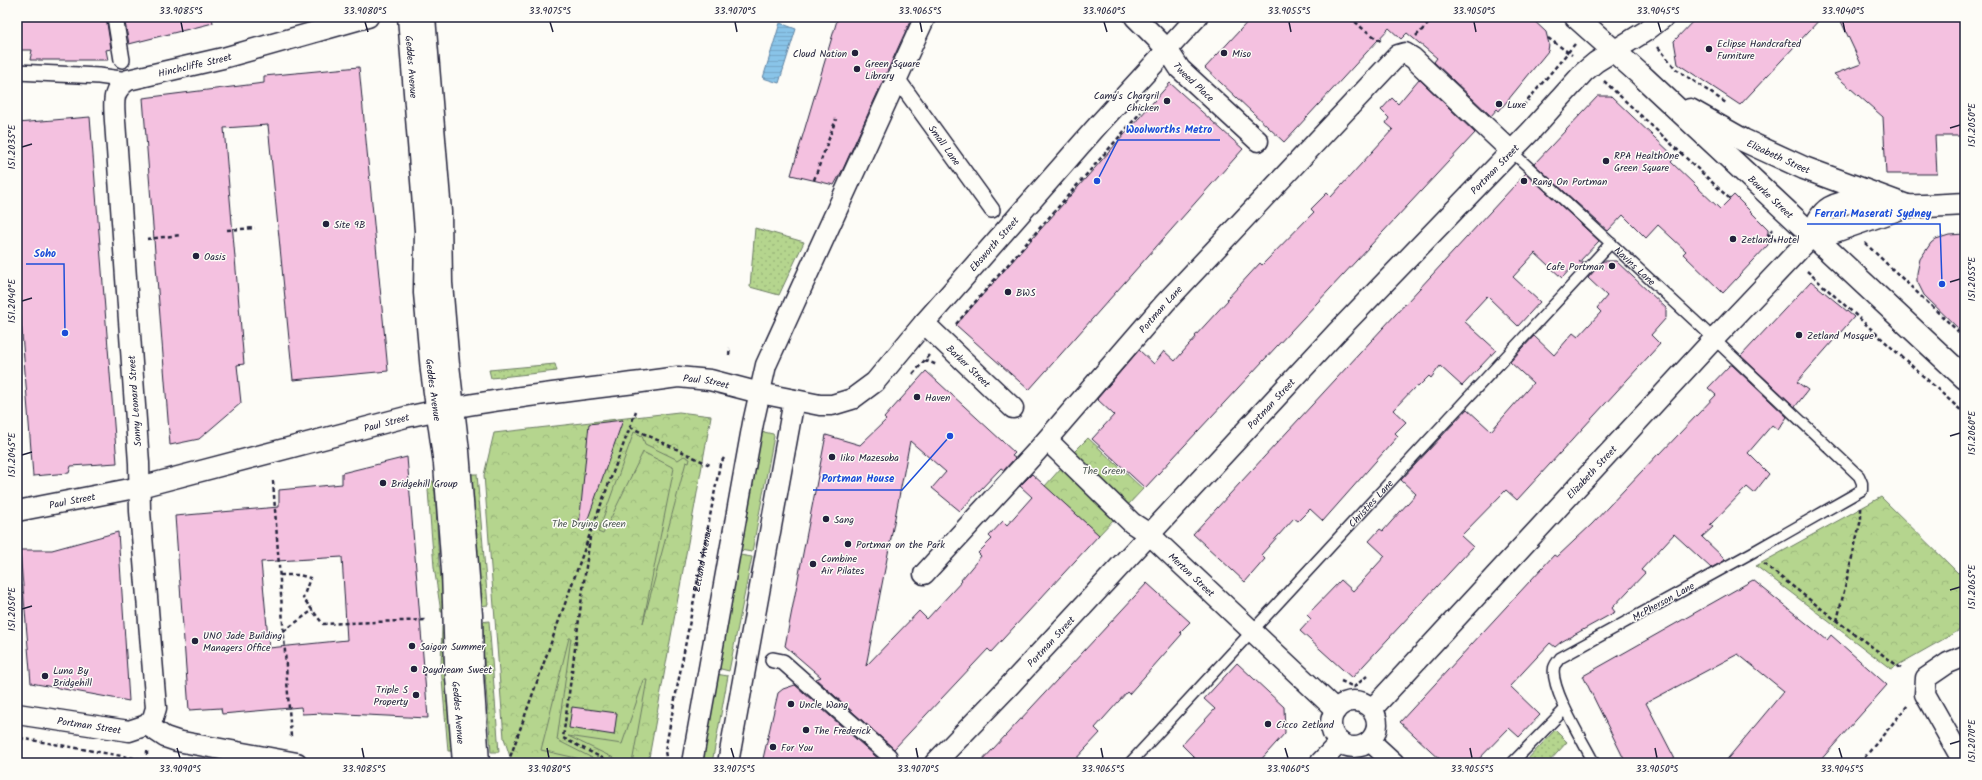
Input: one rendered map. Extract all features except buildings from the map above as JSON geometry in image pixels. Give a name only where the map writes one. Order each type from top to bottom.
[{"type":"main road","name":"Bourke Street","points":[[1576,17],[1965,378]]},
{"type":"main road","name":"Elizabeth Street","points":[[1658,92],[1743,140],[1804,168],[1907,206]]},
{"type":"main road","name":"Elizabeth Street","points":[[1812,236],[1829,233],[1907,206],[1965,204]]},
{"type":"street","points":[[115,17],[122,60]]},
{"type":"street","name":"Hinchcliffe Street","points":[[17,72],[99,76],[128,80],[223,58],[368,17]]},
{"type":"street","name":"Geddes Avenue","points":[[408,17],[425,231],[424,293],[445,408],[459,451],[472,615],[472,662],[479,763]]},
{"type":"street","name":"Geddes Avenue","points":[[425,17],[441,212],[445,408],[444,464],[452,571],[455,665],[463,763]]},
{"type":"street","points":[[692,763],[766,365],[898,80],[925,17]]},
{"type":"street","name":"Tweed Place","points":[[1135,17],[1167,49],[1180,69],[1258,141]]},
{"type":"street","name":"Ebsworth Street","points":[[760,393],[794,400],[832,405],[852,399],[875,382],[924,323],[1197,17]]},
{"type":"street","name":"Portman Street","points":[[935,763],[1015,680],[1337,332],[1589,68],[1612,51],[1646,31],[1664,17]]},
{"type":"street","name":"Navins Lane","points":[[1405,54],[1413,58],[1511,151]]},
{"type":"street","name":"Portman Lane","points":[[924,574],[1047,440],[1166,303],[1389,64],[1398,55],[1405,54]]},
{"type":"street","name":"Sonny Leonard Street","points":[[128,80],[116,90],[114,108],[140,487],[140,511],[156,698],[156,710],[147,725]]},
{"type":"street","name":"Small Lane","points":[[898,80],[992,210]]},
{"type":"street","name":"Elizabeth Street","points":[[1372,709],[1714,339],[1812,236]]},
{"type":"street","name":"Barker Street","points":[[924,323],[1014,408]]},
{"type":"street","name":"Paul Street","points":[[17,512],[140,487],[445,408],[678,378],[710,380],[760,393]]},
{"type":"street","points":[[728,763],[794,400]]},
{"type":"street","name":"Merton Street","points":[[1047,440],[1132,523],[1150,534],[1336,710]]},
{"type":"street","points":[[1964,763],[1925,694],[1926,678],[1948,663],[1965,656]]},
{"type":"street","points":[[773,660],[783,662],[889,756]]},
{"type":"street","points":[[1354,701],[1360,702],[1372,709],[1377,722],[1374,736],[1370,741],[1358,747],[1345,746],[1340,742],[1332,730],[1332,723],[1336,710],[1341,705],[1354,701]]},
{"type":"street","points":[[17,705],[17,714]]},
{"type":"street","name":"Portman Street","points":[[17,714],[129,731],[147,725]]},
{"type":"street","points":[[147,725],[165,737],[177,741],[297,763]]},
{"type":"street","points":[[1370,741],[1394,763]]},
{"type":"street","points":[[1320,763],[1340,742]]},
{"type":"lane","name":"Navins Lane","points":[[1511,151],[1612,243],[1859,476],[1862,486]]},
{"type":"lane","name":"Christies Lane","points":[[1130,763],[1612,243]]},
{"type":"lane","name":"McPherson Lane","points":[[1594,763],[1565,709],[1554,679],[1554,667],[1560,658],[1753,552],[1862,486]]},
{"type":"lane","points":[[1512,763],[1565,709]]},
{"type":"path","points":[[1350,17],[1362,28],[1379,39]]},
{"type":"path","points":[[1548,38],[1567,52]]},
{"type":"path","points":[[1657,45],[1676,69],[1731,107]]},
{"type":"path","points":[[1610,89],[1730,199]]},
{"type":"path","points":[[913,374],[1142,111]]},
{"type":"path","points":[[814,180],[836,119]]},
{"type":"path","points":[[227,230],[255,228]]},
{"type":"path","points":[[1773,229],[1768,234],[1775,239]]},
{"type":"path","points":[[147,239],[181,235]]},
{"type":"path","points":[[1866,244],[1965,338]]},
{"type":"path","points":[[1812,276],[1965,414]]},
{"type":"path","points":[[729,355],[730,348]]},
{"type":"path","points":[[508,763],[591,531],[636,411]]},
{"type":"path","points":[[630,427],[710,465]]},
{"type":"path","name":"Zetland Avenue","points":[[667,763],[665,751],[720,464],[729,452]]},
{"type":"path","points":[[273,481],[291,737]]},
{"type":"path","points":[[1836,621],[1861,519],[1862,486]]},
{"type":"path","points":[[591,531],[563,738],[612,763]]},
{"type":"path","points":[[1753,552],[1762,563],[1836,621],[1902,669]]},
{"type":"path","points":[[280,574],[299,575],[310,578],[303,598],[323,624],[427,620]]},
{"type":"path","points":[[284,631],[312,610]]},
{"type":"path","points":[[1341,681],[1354,687],[1367,676]]},
{"type":"path","points":[[1860,763],[1910,703],[1925,694]]},
{"type":"path","points":[[17,737],[161,763]]},
{"type":"path","points":[[433,763],[442,763]]},
{"type":"green space","points":[[755,228],[804,242],[779,295],[750,287]]},
{"type":"green space","points":[[555,364],[557,371],[491,378],[489,370]]},
{"type":"green space","name":"The Drying Green","points":[[679,412],[711,416],[648,763],[512,763],[504,738],[484,475],[494,433]]},
{"type":"green space","points":[[634,432],[642,436],[645,444],[678,460],[684,456],[690,459],[689,463],[686,462],[643,623],[674,468],[643,452],[603,534],[598,532]]},
{"type":"green space","points":[[764,432],[773,434],[774,436],[752,552],[740,550],[761,435]]},
{"type":"green space","name":"The Green","points":[[1088,438],[1143,489],[1126,507],[1071,455]]},
{"type":"green space","name":"The Green","points":[[1061,468],[1115,518],[1099,535],[1045,486]]},
{"type":"green space","points":[[471,474],[477,474],[488,605],[480,606]]},
{"type":"green space","points":[[431,481],[433,481],[435,489],[439,564],[446,611],[441,612],[434,567],[428,490]]},
{"type":"green space","points":[[1881,497],[1958,573],[1965,569],[1965,627],[1891,669],[1756,566]]},
{"type":"green space","points":[[740,555],[752,557],[729,671],[717,668]]},
{"type":"green space","points":[[489,621],[499,752],[491,752],[481,622]]},
{"type":"green space","points":[[444,625],[454,751],[448,751],[441,667],[442,626]]},
{"type":"green space","points":[[569,638],[571,638],[557,740],[598,761],[598,763],[541,750]]},
{"type":"green space","points":[[716,674],[728,676],[712,763],[700,763]]},
{"type":"green space","points":[[644,680],[647,680],[632,763],[624,763],[568,736],[622,744]]},
{"type":"green space","points":[[1555,730],[1567,742],[1548,763],[1524,763]]},
{"type":"water","points":[[780,23],[796,29],[779,83],[763,78]]},
{"type":"place","name":"Eclipse Handcrafted Furniture","points":[[1709,49]]},
{"type":"place","name":"Cloud Nation","points":[[855,53]]},
{"type":"place","name":"Miso","points":[[1224,53]]},
{"type":"place","name":"Green Square Library","points":[[857,69]]},
{"type":"place","name":"Camy's Chargril Chicken","points":[[1167,101]]},
{"type":"place","name":"Luxe","points":[[1499,104]]},
{"type":"place","name":"RPA HealthOne Green Square","points":[[1606,161]]},
{"type":"place","name":"Woolworths Metro","points":[[1097,181]]},
{"type":"place","name":"Rang On Portman","points":[[1524,181]]},
{"type":"place","name":"Site 9B","points":[[326,224]]},
{"type":"place","name":"Zetland Hotel","points":[[1733,239]]},
{"type":"place","name":"Oasis","points":[[196,256]]},
{"type":"place","name":"Cafe Portman","points":[[1612,266]]},
{"type":"place","name":"Ferrari Maserati Sydney","points":[[1942,284]]},
{"type":"place","name":"BWS","points":[[1008,292]]},
{"type":"place","name":"Soho","points":[[65,333]]},
{"type":"place","name":"Zetland Mosque","points":[[1799,335]]},
{"type":"place","name":"Haven","points":[[917,397]]},
{"type":"place","name":"Portman House","points":[[950,436]]},
{"type":"place","name":"Iiko Mazesoba","points":[[832,457]]},
{"type":"place","name":"Bridgehill Group","points":[[383,483]]},
{"type":"place","name":"Sang","points":[[826,519]]},
{"type":"place","name":"Portman on the Park","points":[[848,544]]},
{"type":"place","name":"Combine Air Pilates","points":[[813,564]]},
{"type":"place","name":"UNO Jade Building Managers Office","points":[[195,641]]},
{"type":"place","name":"Saigon Summer","points":[[412,646]]},
{"type":"place","name":"Daydream Sweet","points":[[414,669]]},
{"type":"place","name":"Luna By Bridgehill","points":[[45,676]]},
{"type":"place","name":"Triple S Property","points":[[416,695]]},
{"type":"place","name":"Uncle Wang","points":[[791,704]]},
{"type":"place","name":"Cicco Zetland","points":[[1268,724]]},
{"type":"place","name":"The Frederick","points":[[806,730]]},
{"type":"place","name":"For You","points":[[773,747]]}]
